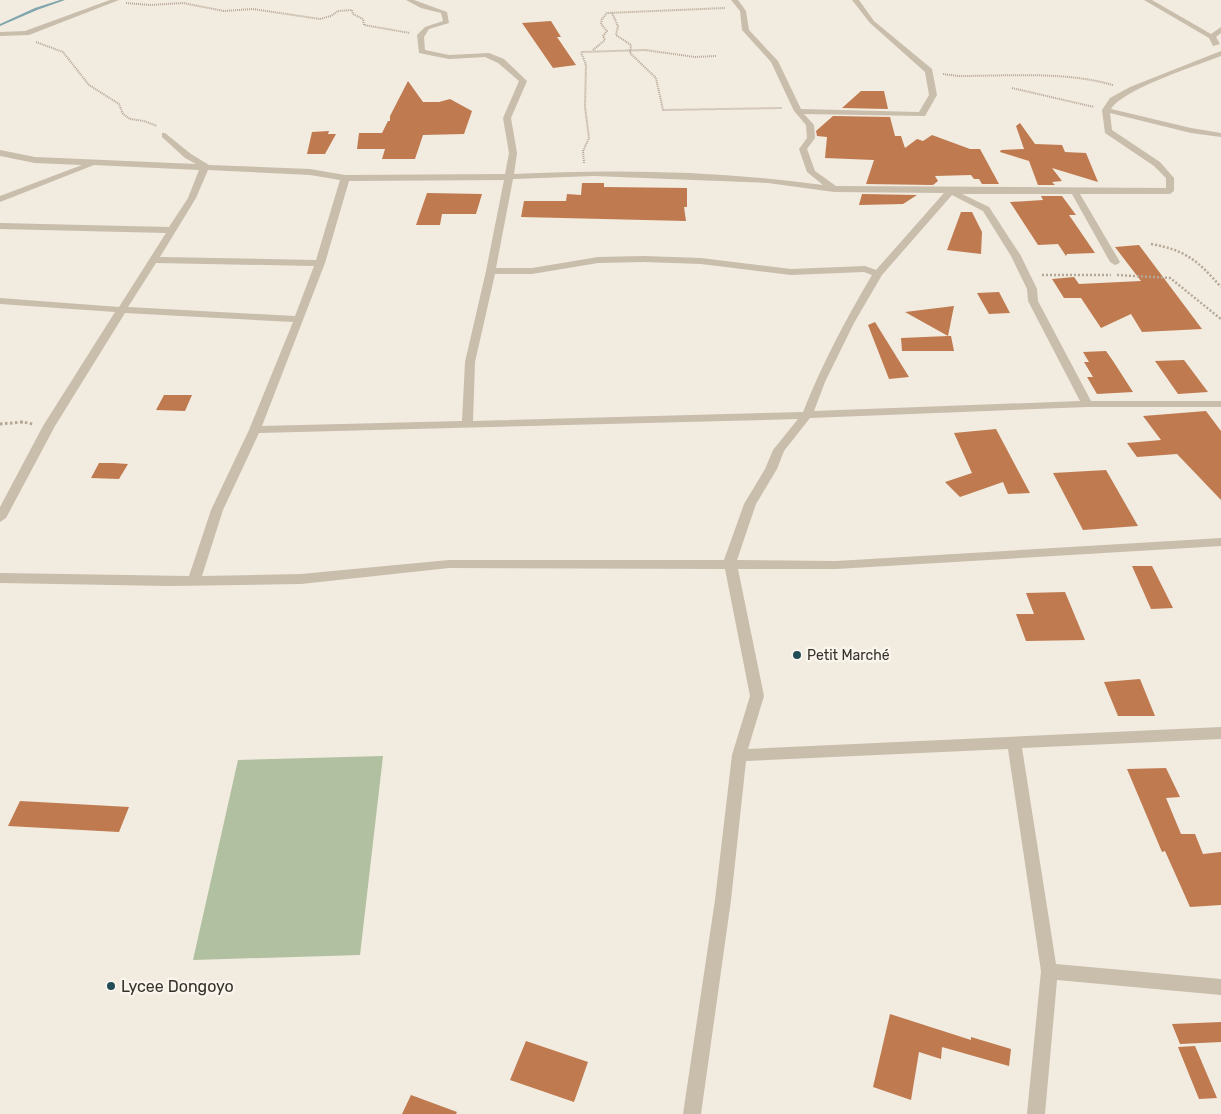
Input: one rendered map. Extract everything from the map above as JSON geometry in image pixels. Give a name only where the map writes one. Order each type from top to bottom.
[{"type":"street","points":[[0,34],[26,33],[116,0]]},
{"type":"street","points":[[409,0],[423,7],[444,12],[447,22],[427,28],[420,37],[422,51],[449,57],[486,55],[502,61],[523,80],[507,118],[513,152],[491,271],[470,362],[467,424]]},
{"type":"street","points":[[734,0],[743,11],[746,30],[774,61],[798,111],[810,125],[811,138],[803,149],[805,160],[811,172],[834,189]]},
{"type":"street","points":[[798,111],[922,114],[933,94],[929,72],[872,22],[855,0]]},
{"type":"street","points":[[0,153],[35,160],[310,172],[345,178],[509,177],[581,173],[768,180],[834,189],[1170,191],[1170,178],[1157,164],[1108,131],[1106,110],[1113,100],[1133,89],[1221,53],[1212,37],[1147,0]]},
{"type":"street","points":[[1212,37],[1221,29]]},
{"type":"street","points":[[1106,110],[1131,115],[1185,131],[1221,135]]},
{"type":"street","points":[[165,136],[188,156],[204,166]]},
{"type":"street","points":[[0,199],[98,162]]},
{"type":"street","points":[[0,518],[49,426],[192,198],[204,166]]},
{"type":"street","points":[[194,580],[216,510],[255,430],[299,320],[320,263],[345,178]]},
{"type":"street","points":[[1074,190],[1115,262]]},
{"type":"street","points":[[951,191],[986,209],[1016,256],[1032,289],[1033,301],[1087,404]]},
{"type":"street","points":[[692,1114],[723,900],[740,755],[757,696],[730,565],[750,504],[771,469],[779,450],[807,415],[820,382],[845,331],[878,274],[951,191]]},
{"type":"street","points":[[0,226],[172,230]]},
{"type":"street","points":[[491,271],[532,271],[598,260],[644,259],[701,261],[791,272],[865,269],[878,274]]},
{"type":"street","points":[[154,260],[320,263]]},
{"type":"street","points":[[0,301],[299,320]]},
{"type":"street","points":[[255,430],[807,415],[1087,404],[1221,404]]},
{"type":"street","points":[[0,578],[301,579],[449,564],[836,565],[1219,546]]},
{"type":"street","points":[[740,755],[1221,733]]},
{"type":"street","points":[[1014,742],[1049,971],[1036,1114]]},
{"type":"street","points":[[1049,971],[1221,987]]},
{"type":"path","points":[[98,7],[128,3],[150,6],[183,3],[224,11],[253,9],[320,19],[331,16],[338,11],[352,10],[353,14],[363,19],[364,24],[407,32],[420,37]]},
{"type":"path","points":[[592,50],[605,40],[603,36],[606,31],[601,24],[602,18],[607,13],[667,8],[733,8],[743,11]]},
{"type":"path","points":[[612,13],[618,26],[616,35],[631,46],[632,50],[630,53],[656,78],[664,110],[750,110],[774,106],[798,111]]},
{"type":"path","points":[[26,33],[32,41],[63,52],[79,70],[89,86],[119,104],[123,114],[130,119],[158,126],[165,136]]},
{"type":"path","points":[[581,173],[584,162],[583,151],[589,138],[585,107],[586,66],[581,52],[592,50],[645,50],[695,57],[716,56]]},
{"type":"path","points":[[929,72],[958,76],[1049,76],[1092,79],[1133,89]]},
{"type":"path","points":[[1012,88],[1106,110]]},
{"type":"path","points":[[1151,244],[1192,256],[1221,287]]},
{"type":"path","points":[[1021,267],[1028,268],[1031,274],[1036,275],[1095,274],[1170,278],[1221,319]]},
{"type":"path","points":[[0,424],[24,422],[49,426]]},
{"type":"green space","points":[[383,756],[360,955],[193,960],[238,760]]},
{"type":"building","points":[[551,21],[561,37],[557,37],[576,65],[553,68],[522,23]]},
{"type":"building","points":[[408,81],[423,102],[439,102],[450,99],[472,111],[464,134],[423,135],[415,159],[382,159],[385,149],[357,149],[359,133],[382,133],[388,121],[390,121],[390,116]]},
{"type":"building","points":[[861,91],[884,91],[888,109],[842,108]]},
{"type":"building","points":[[833,116],[890,117],[895,136],[901,136],[905,148],[917,139],[923,141],[932,135],[970,149],[980,149],[999,184],[982,184],[979,179],[974,179],[971,175],[935,176],[938,181],[933,185],[866,184],[874,160],[825,158],[827,137],[817,136],[816,131]]},
{"type":"building","points":[[1020,123],[1035,144],[1062,145],[1065,152],[1086,153],[1098,182],[1052,168],[1062,181],[1052,182],[1055,185],[1038,185],[1029,161],[1000,152],[1001,150],[1024,149],[1016,126]]},
{"type":"building","points":[[329,131],[328,134],[336,134],[325,154],[307,154],[312,132]]},
{"type":"building","points":[[582,183],[604,183],[604,187],[687,188],[687,207],[684,207],[686,221],[521,217],[524,201],[566,201],[567,194],[581,195]]},
{"type":"building","points":[[427,193],[482,194],[476,214],[442,214],[440,225],[416,225]]},
{"type":"building","points":[[862,194],[917,195],[903,204],[859,205]]},
{"type":"building","points":[[1041,196],[1062,196],[1076,215],[1069,215],[1095,253],[1067,254],[1066,256],[1058,244],[1038,245],[1010,202],[1043,200]]},
{"type":"building","points":[[961,212],[972,212],[982,232],[981,254],[947,250]]},
{"type":"building","points":[[1139,245],[1202,329],[1142,332],[1131,314],[1101,328],[1081,298],[1064,298],[1052,279],[1074,277],[1079,284],[1141,281],[1115,247]]},
{"type":"building","points":[[999,292],[1010,313],[989,314],[977,293]]},
{"type":"building","points":[[954,306],[948,336],[905,312]]},
{"type":"building","points":[[875,322],[909,377],[889,379],[868,325]]},
{"type":"building","points":[[951,336],[954,351],[902,351],[901,338]]},
{"type":"building","points":[[1106,351],[1133,392],[1097,394],[1087,377],[1093,377],[1084,362],[1089,362],[1083,352]]},
{"type":"building","points":[[1184,360],[1208,392],[1178,394],[1155,361]]},
{"type":"building","points":[[164,395],[192,395],[185,411],[156,410]]},
{"type":"building","points":[[1206,411],[1221,431],[1221,500],[1177,454],[1137,457],[1127,443],[1161,440],[1143,416]]},
{"type":"building","points":[[996,429],[1030,493],[1008,494],[1003,482],[960,497],[945,482],[972,473],[954,433]]},
{"type":"building","points":[[99,463],[128,464],[119,479],[91,478]]},
{"type":"building","points":[[1106,470],[1138,526],[1083,530],[1053,473]]},
{"type":"building","points":[[1132,566],[1152,566],[1173,608],[1151,609]]},
{"type":"building","points":[[1065,592],[1085,640],[1026,641],[1016,614],[1034,614],[1026,593]]},
{"type":"building","points":[[1140,679],[1155,716],[1118,716],[1104,682]]},
{"type":"building","points":[[1166,768],[1180,797],[1166,798],[1181,834],[1195,834],[1203,854],[1221,852],[1221,905],[1190,907],[1165,851],[1162,852],[1127,769]]},
{"type":"building","points":[[20,801],[129,807],[119,832],[8,826]]},
{"type":"building","points":[[890,1014],[971,1040],[971,1037],[1011,1049],[1009,1066],[942,1047],[941,1059],[919,1052],[911,1100],[873,1087]]},
{"type":"building","points":[[1221,1022],[1221,1042],[1180,1044],[1172,1024]]},
{"type":"building","points":[[526,1041],[588,1062],[574,1102],[510,1080]]},
{"type":"building","points":[[1195,1046],[1217,1098],[1199,1099],[1178,1047]]},
{"type":"building","points":[[411,1095],[457,1112],[456,1114],[402,1114]]},
{"type":"waterway","points":[[0,25],[36,9],[63,0]]},
{"type":"place","name":"Petit Marché","points":[[797,655]]},
{"type":"place","name":"Lycee Dongoyo","points":[[111,986]]}]
